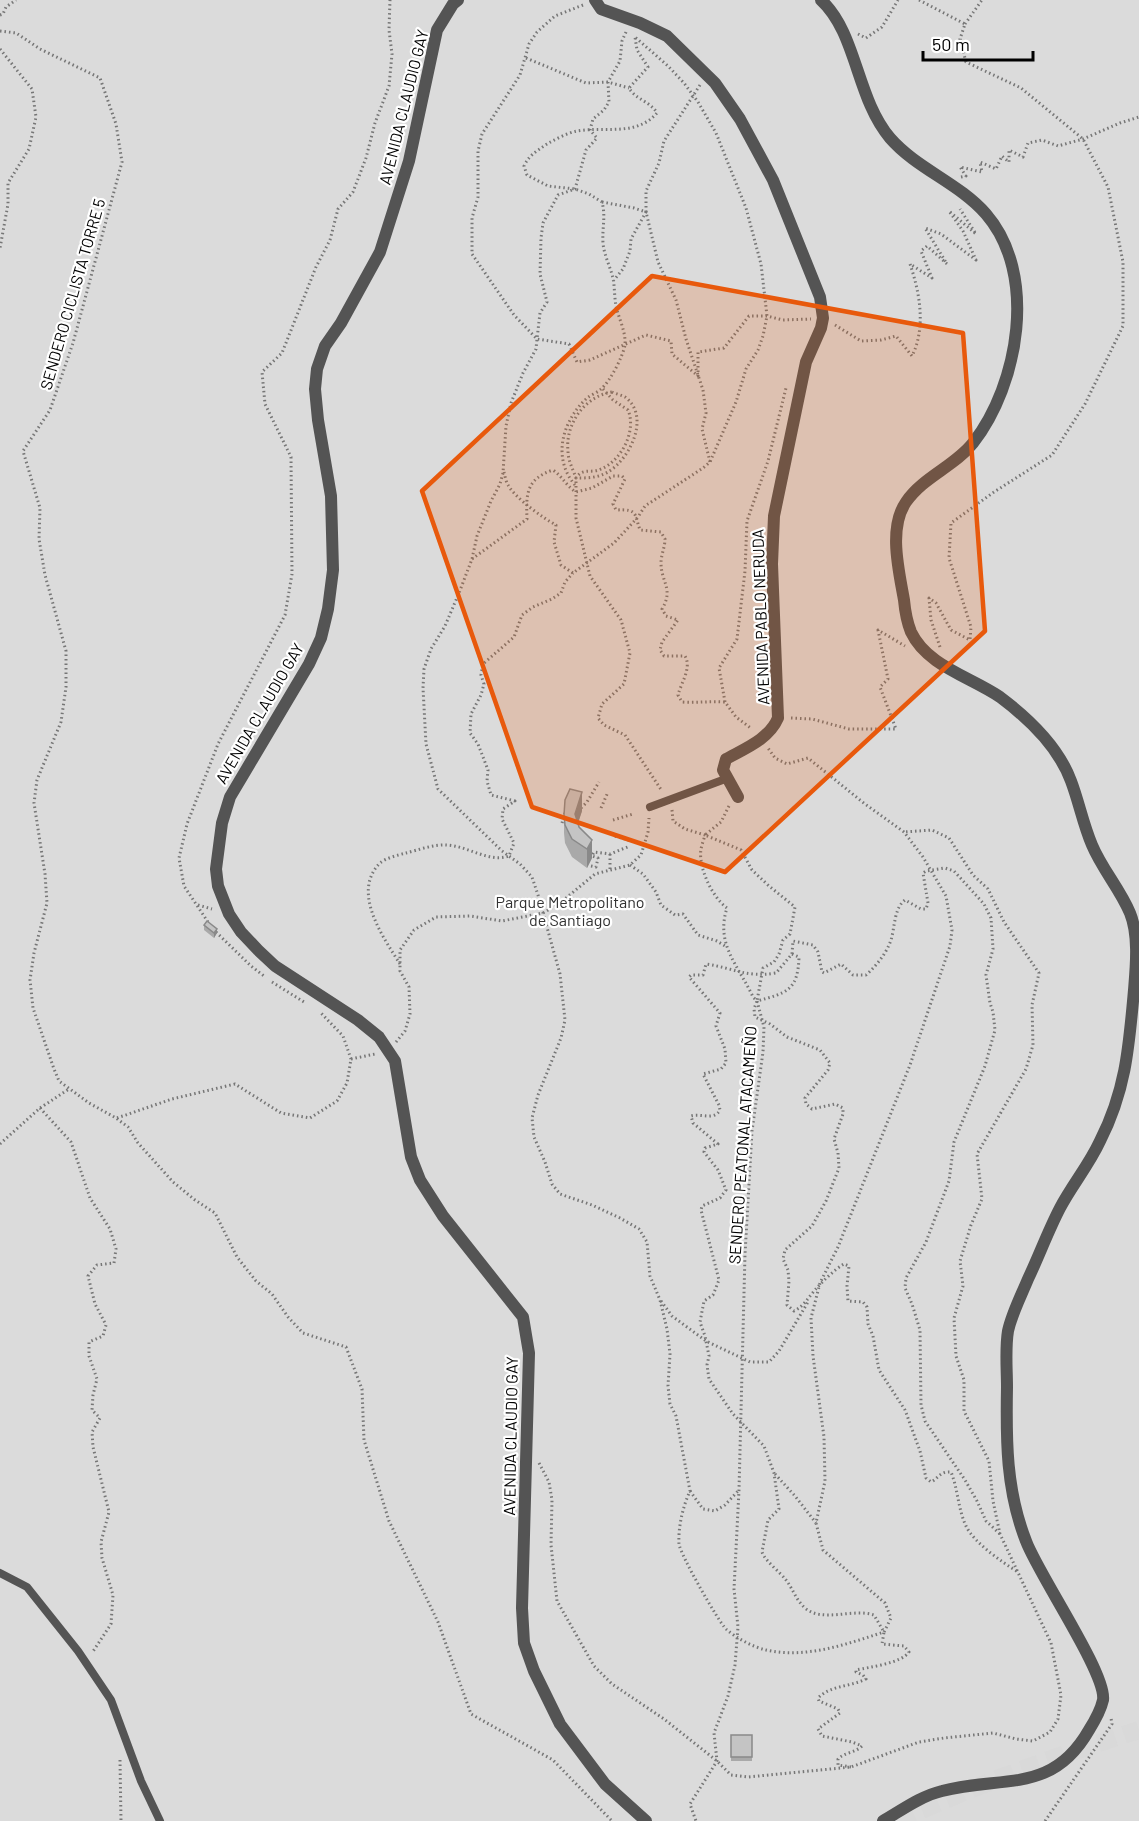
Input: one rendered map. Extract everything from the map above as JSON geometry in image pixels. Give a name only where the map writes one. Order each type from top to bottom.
[{"type":"street","name":"AVENIDA CLAUDIO GAY","points":[[458,0],[453,4],[437,30],[409,161],[380,252],[341,323],[325,346],[317,369],[315,389],[318,420],[331,496],[333,570],[328,609],[321,638],[309,664],[230,797],[222,823],[218,850],[218,886],[229,914],[241,932],[275,966],[358,1020],[379,1037],[395,1061],[411,1157],[420,1180],[443,1216],[523,1317],[529,1353],[522,1608],[524,1643],[534,1671],[560,1724],[605,1784],[646,1821]]},
{"type":"street","points":[[821,0],[828,5],[839,23],[865,94],[886,134],[900,148],[986,213],[998,231],[1011,260],[1017,283],[1017,330],[1004,382],[984,426],[972,445],[907,501],[898,519],[897,547],[900,580],[909,629],[930,656],[999,696],[1034,726],[1059,757],[1070,777],[1091,844],[1131,914],[1135,928],[1135,973],[1128,1059],[1120,1093],[1103,1137],[1058,1212],[1014,1310],[1007,1336],[1006,1443],[1010,1487],[1016,1514],[1028,1546],[1046,1582],[1093,1664],[1101,1681],[1104,1697],[1082,1742],[1066,1760],[1051,1771],[1022,1781],[939,1791],[883,1821]]},
{"type":"street","name":"AVENIDA PABLO NERUDA","points":[[595,1],[601,9],[640,22],[667,36],[715,83],[751,139],[779,195],[820,297],[774,516],[772,564],[778,718],[774,728],[761,739],[726,759],[723,770],[728,778]]},
{"type":"street","points":[[650,807],[728,778],[738,797]]},
{"type":"street","points":[[0,1573],[27,1587],[78,1651],[111,1700],[141,1781],[160,1821]]},
{"type":"path","points":[[0,15],[16,0]]},
{"type":"path","points":[[309,1005],[289,994],[251,966],[212,928],[184,886],[178,858],[187,824],[218,744],[285,615],[292,574],[291,457],[264,404],[262,372],[282,353],[316,267],[330,240],[338,209],[353,192],[366,158],[375,123],[389,86],[392,54],[388,30],[390,0]]},
{"type":"path","points":[[839,23],[866,38],[882,27],[898,0]]},
{"type":"path","points":[[965,24],[981,0]]},
{"type":"path","points":[[595,1],[571,8],[555,16],[537,32],[529,44],[520,75],[482,134],[478,151],[478,197],[472,218],[472,254],[514,315],[537,339],[569,344],[578,362],[590,360],[646,335],[671,341],[672,354],[698,376]]},
{"type":"path","points":[[590,130],[593,119],[604,110],[609,102],[608,82],[620,61],[622,41],[628,27]]},
{"type":"path","name":"SENDERO CICLISTA TORRE 5","points":[[0,31],[16,33],[40,49],[100,78],[116,124],[122,162],[73,343],[50,410],[23,451],[40,508],[39,539],[45,575],[66,651],[66,687],[61,722],[37,780],[34,803],[47,903],[34,953],[30,980],[33,1008],[59,1081],[128,1127],[138,1143],[173,1182],[215,1213],[237,1257],[256,1281],[272,1294],[288,1317],[303,1332],[346,1347],[362,1389],[364,1440],[389,1521],[438,1622],[471,1714],[553,1760],[612,1821]]},
{"type":"path","points":[[400,964],[383,937],[369,904],[368,883],[381,862],[396,856],[446,845],[499,860],[509,856],[514,843],[502,819],[503,809],[515,801],[491,795],[487,781],[488,770],[478,744],[470,733],[471,714],[484,684],[481,675],[483,664],[514,637],[522,615],[561,593],[565,582],[573,573],[614,543],[645,506],[710,462],[732,411],[746,369],[758,350],[767,316],[761,264],[746,208],[716,133],[693,95],[668,66],[634,37],[638,50],[648,67],[629,88]]},
{"type":"path","points":[[0,49],[32,89],[36,117],[29,149],[8,183],[8,204],[0,248]]},
{"type":"path","points":[[526,58],[586,83],[608,82],[629,88],[638,99],[654,107],[657,113],[648,122],[609,131],[575,131],[555,139],[528,158],[524,166],[527,175],[548,186],[574,189],[602,202],[646,212]]},
{"type":"path","points":[[705,85],[699,84],[664,141],[659,163],[646,191],[646,212],[658,262],[676,300],[703,390],[706,413],[702,429],[710,462]]},
{"type":"path","points":[[941,178],[966,176],[960,167],[982,172],[980,162],[996,169],[1002,156],[1009,162],[1009,150],[1023,157],[1028,143],[1042,140],[1058,146],[1083,140],[1139,117]]},
{"type":"path","points":[[574,189],[586,150],[597,138],[590,130]]},
{"type":"path","points":[[574,189],[558,195],[543,223],[540,274],[547,302],[540,314],[536,350],[523,373],[511,403],[506,426],[504,469],[500,484],[477,536],[472,559],[459,593],[445,626],[431,649],[424,669],[426,744],[438,789],[454,807],[520,864],[531,877],[543,913],[560,974],[565,1020],[561,1038],[538,1095],[532,1118],[534,1137],[552,1184],[560,1194],[592,1205],[639,1229],[647,1242],[650,1276],[660,1300],[667,1329],[670,1354],[668,1386],[670,1404],[676,1416],[690,1491],[704,1509],[715,1511],[725,1505],[739,1490]]},
{"type":"path","points":[[576,486],[568,477],[563,466],[561,456],[563,439],[574,413],[588,397],[603,389],[616,368],[625,346],[614,297],[614,280],[604,250],[605,216],[602,202]]},
{"type":"path","points":[[698,376],[698,352],[724,348],[749,316],[767,316],[783,320],[808,318],[817,320],[839,326],[861,341],[881,340],[896,336],[912,356],[919,342],[919,305],[918,287],[910,264],[932,278],[921,251],[927,246],[947,264],[925,228],[941,234],[976,260],[963,231],[949,211],[976,234],[960,208]]},
{"type":"path","points":[[614,280],[623,269],[630,251],[631,238],[646,212]]},
{"type":"path","points":[[812,312],[817,320]]},
{"type":"path","points":[[808,329],[817,320]]},
{"type":"path","points":[[789,384],[784,391],[768,461],[747,521],[745,571],[737,639],[718,668],[725,702],[736,717],[759,735],[775,758],[787,764],[808,758],[864,804],[904,832],[946,896],[952,930],[950,946],[910,1065],[838,1247],[819,1286],[811,1318],[813,1356],[824,1437],[825,1481],[816,1523]]},
{"type":"path","points":[[576,478],[585,470],[599,471],[610,465],[628,438],[632,426],[628,411],[603,389]]},
{"type":"path","points":[[576,478],[597,477],[609,472],[622,460],[629,449],[637,429],[636,414],[632,405],[624,397],[612,392],[606,393],[585,404],[578,413],[570,432],[568,451],[576,478],[576,518],[590,576],[621,620],[630,652],[624,684],[602,704],[598,718],[604,725],[625,735],[669,801],[673,811],[673,821],[685,829],[741,850],[752,870],[795,906],[792,930],[783,940],[774,962],[763,968],[754,1009],[755,1017],[787,1037],[820,1050],[830,1063],[828,1070],[805,1098],[806,1104],[812,1109],[835,1104],[843,1108],[843,1114],[834,1139],[838,1153],[838,1168],[826,1201],[812,1226],[785,1250],[783,1259],[788,1270],[789,1281],[787,1305],[794,1311],[801,1307],[815,1289],[836,1269],[844,1264],[849,1266],[848,1301],[863,1302],[867,1307],[868,1324],[873,1336],[879,1370],[905,1410],[926,1478],[931,1482],[940,1474],[951,1472],[966,1527],[993,1556],[1018,1572]]},
{"type":"path","points":[[504,469],[508,486],[526,504],[556,525],[554,542],[561,565],[573,573]]},
{"type":"path","points":[[472,559],[527,519],[527,491],[542,474],[553,470],[563,477],[567,487],[576,492],[592,489],[613,476],[622,476],[625,479],[613,504],[616,510],[627,510],[638,517]]},
{"type":"path","points":[[638,517],[639,530],[661,532],[665,539],[661,561],[663,577],[667,584],[667,600],[662,609],[666,616],[678,620],[662,642],[660,650],[664,656],[685,656],[687,660],[687,671],[678,695],[682,702],[695,703],[707,700],[725,702]]},
{"type":"path","points":[[581,808],[598,782]]},
{"type":"path","points":[[601,808],[608,792]]},
{"type":"path","points":[[705,835],[721,822],[728,807],[738,797]]},
{"type":"path","points":[[562,823],[567,806]]},
{"type":"path","points":[[351,1059],[387,1051],[405,1031],[410,1014],[409,987],[399,971],[400,950],[414,930],[436,917],[470,916],[502,921],[543,913],[560,903],[595,874],[630,864],[641,855],[648,832],[650,807]]},
{"type":"path","points":[[613,820],[633,814]]},
{"type":"path","points":[[526,1441],[549,1482],[552,1500],[551,1545],[557,1601],[572,1631],[594,1666],[612,1684],[664,1719],[731,1775],[748,1777],[851,1767],[919,1742],[944,1738],[993,1733],[1033,1741],[1050,1732],[1059,1719],[1061,1695],[1051,1642],[1000,1534],[993,1501],[990,1461],[964,1411],[964,1380],[956,1356],[954,1318],[963,1286],[960,1261],[970,1225],[982,1199],[977,1154],[1026,1069],[1033,1045],[1032,1005],[1039,973],[1004,922],[988,889],[973,875],[949,838],[932,830],[904,832]]},
{"type":"path","name":"SENDERO PEATONAL ATACAMEÑO","points":[[705,835],[701,850],[708,885],[717,901],[727,908],[723,925],[726,946],[757,1001],[764,1022],[763,1052],[752,1131],[745,1254],[734,1589],[738,1627],[735,1665],[728,1696],[714,1733],[717,1761]]},
{"type":"path","points":[[615,836],[631,840]]},
{"type":"path","points":[[591,866],[596,867],[598,858],[592,856],[594,852],[610,854],[630,846]]},
{"type":"path","points":[[610,854],[610,869]]},
{"type":"path","points":[[630,864],[643,874],[656,892],[661,905],[675,915],[683,914],[698,935],[726,946]]},
{"type":"path","points":[[884,1632],[877,1618],[870,1613],[825,1615],[809,1611],[798,1600],[792,1587],[781,1573],[764,1557],[762,1552],[767,1536],[768,1520],[778,1509],[774,1473],[764,1446],[740,1421],[709,1379],[706,1365],[709,1356],[700,1322],[701,1311],[704,1301],[713,1294],[719,1280],[701,1210],[702,1206],[720,1198],[726,1190],[718,1170],[704,1152],[705,1148],[718,1144],[693,1123],[691,1116],[718,1114],[719,1106],[704,1074],[707,1071],[721,1069],[726,1063],[725,1049],[716,1026],[720,1012],[689,977],[703,975],[706,964],[740,973],[763,975],[776,973],[792,954],[793,941],[813,945],[818,952],[824,973],[842,964],[853,975],[866,975],[886,951],[893,934],[899,904],[905,900],[921,909],[926,909],[928,906],[923,876],[926,871],[945,868],[954,871],[984,904],[991,918],[993,949],[986,975],[994,1030],[985,1066],[954,1142],[949,1180],[926,1242],[906,1278],[905,1288],[920,1330],[921,1405],[925,1420],[969,1487],[986,1521],[1000,1534]]},
{"type":"path","points":[[757,1001],[783,994],[791,987],[797,978],[800,957],[792,954]]},
{"type":"path","points":[[116,1118],[172,1099],[235,1084],[281,1113],[310,1118],[337,1101],[347,1083],[351,1059],[343,1036],[319,1010]]},
{"type":"path","points":[[0,1144],[40,1108],[70,1089]]},
{"type":"path","points":[[40,1108],[71,1142],[90,1198],[110,1229],[116,1249],[114,1263],[97,1265],[88,1276],[95,1304],[106,1325],[103,1336],[89,1342],[89,1356],[97,1379],[92,1410],[100,1418],[92,1432],[93,1446],[109,1512],[101,1542],[102,1558],[113,1595],[111,1624],[90,1658]]},
{"type":"path","points":[[660,1300],[672,1316],[706,1341],[750,1362],[769,1362],[779,1351],[815,1289]]},
{"type":"path","points":[[774,1473],[816,1523],[823,1550],[885,1603],[891,1618],[884,1632],[882,1644],[904,1646],[909,1652],[907,1656],[899,1660],[856,1670],[866,1679],[857,1684],[828,1690],[818,1698],[819,1701],[838,1709],[840,1713],[818,1729],[822,1736],[862,1746],[859,1749],[845,1752],[838,1759],[838,1765],[851,1767]]},
{"type":"path","points":[[690,1491],[681,1521],[679,1546],[693,1576],[724,1627],[737,1637],[765,1650],[787,1653],[812,1652],[884,1632]]},
{"type":"path","points":[[120,1754],[121,1821]]},
{"type":"path","points":[[696,1821],[690,1804],[717,1761]]},
{"type":"highlighted area","points":[[652,276],[963,333],[985,631],[725,872],[532,807],[422,491]]},
{"type":"green space","name":"Parque Metropolitano de Santiago","points":[[0,0],[1139,0],[1139,1821],[0,1821]]},
{"type":"building","points":[[570,789],[582,792],[575,814],[579,827],[592,840],[587,849],[572,839],[565,825],[565,800]]},
{"type":"building","points":[[207,921],[217,929],[214,933],[204,925]]},
{"type":"building","points":[[731,1735],[752,1735],[752,1757],[731,1757]]},
{"type":"tunnel","points":[[897,1821],[1016,1772],[1139,1730]]}]
